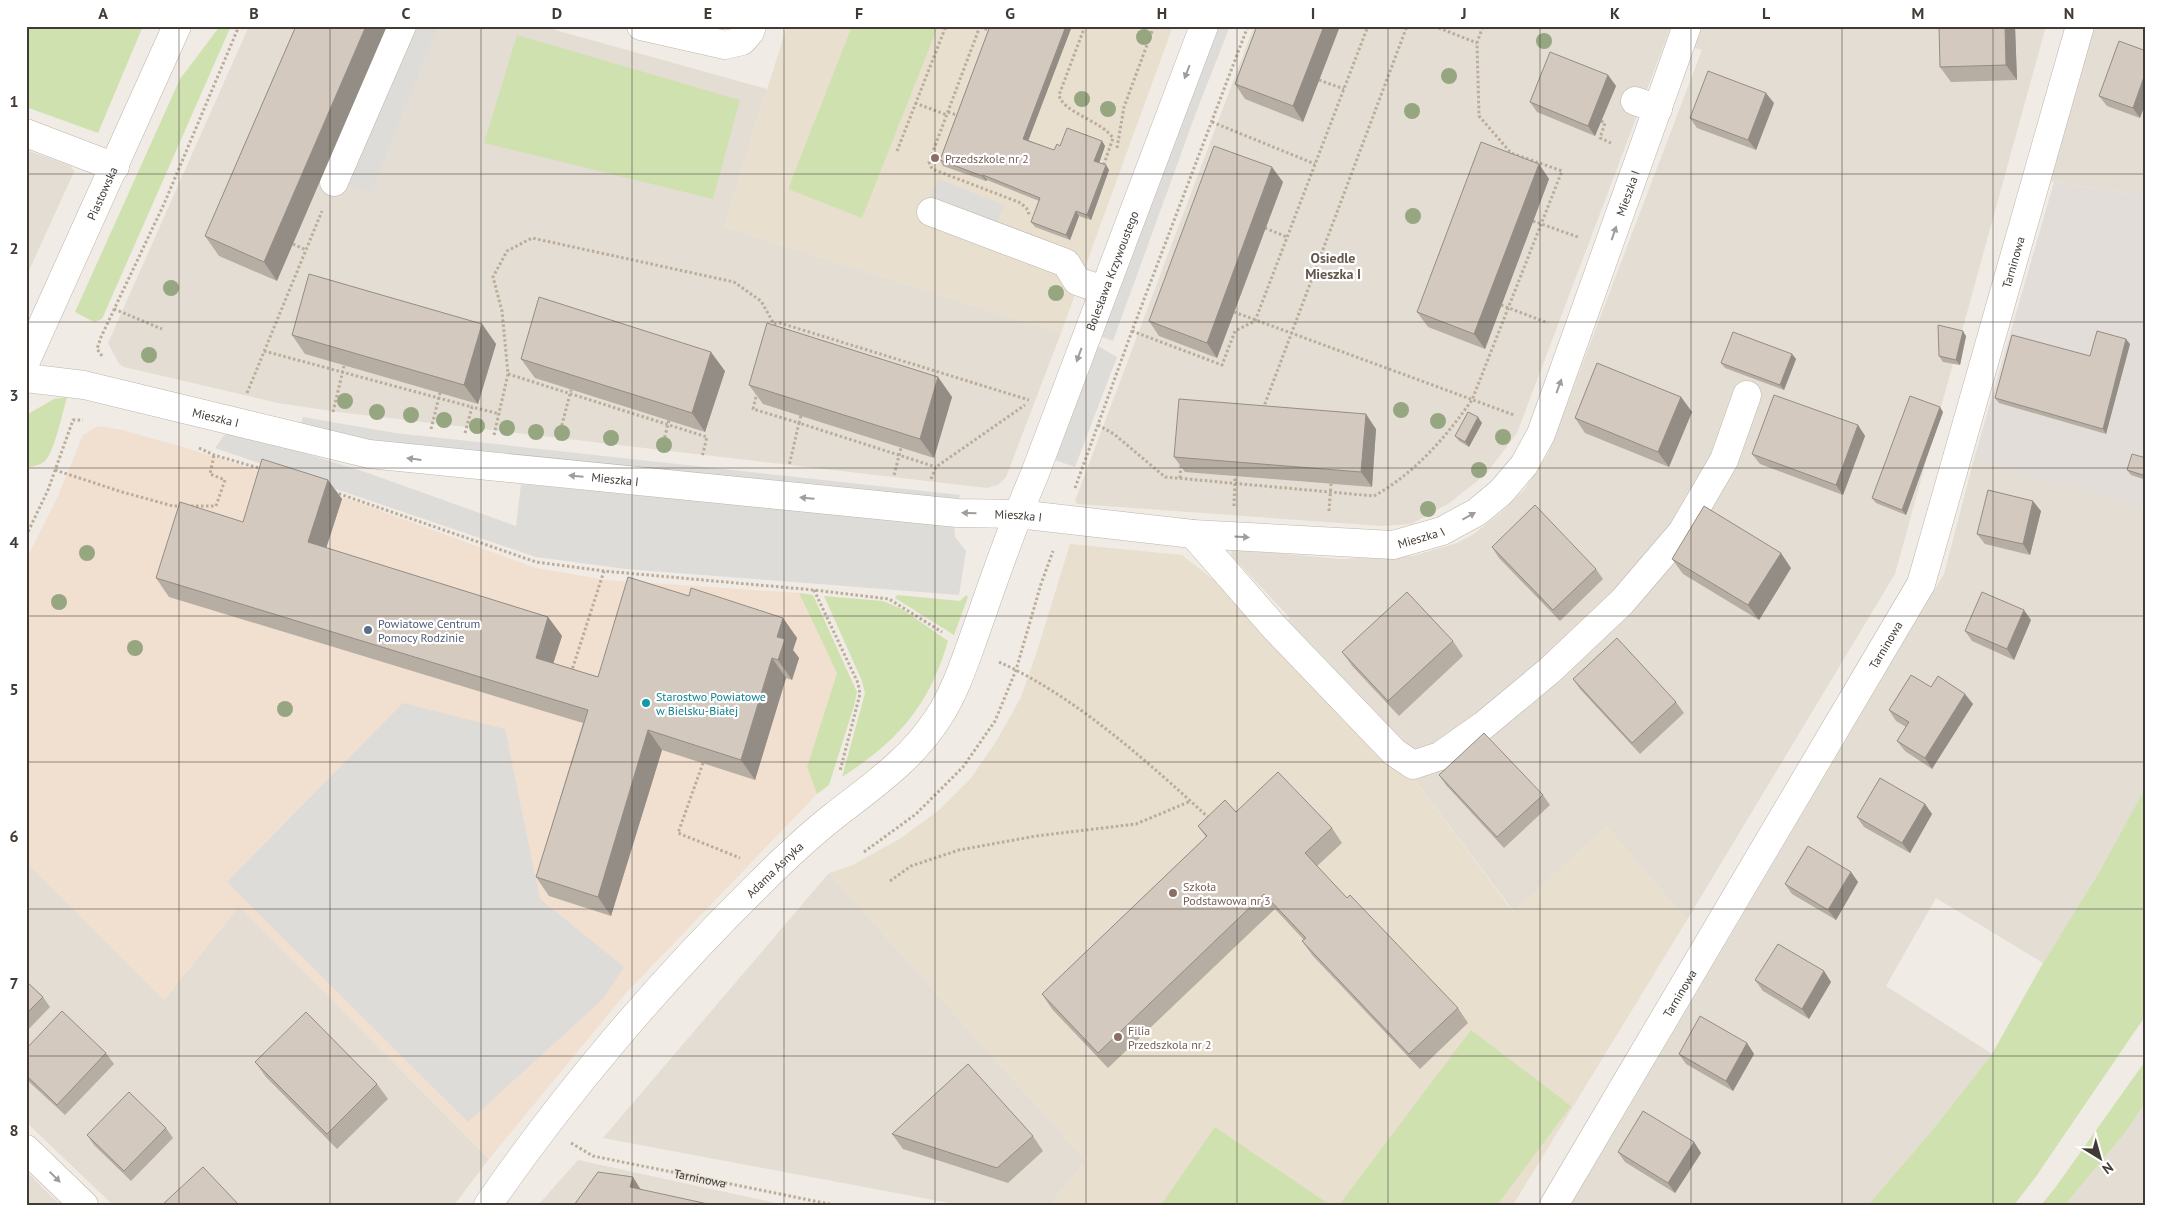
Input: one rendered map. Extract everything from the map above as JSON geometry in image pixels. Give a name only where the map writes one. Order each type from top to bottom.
[{"type":"street","name":"Piastowska","points":[[26,361],[178,26]]},
{"type":"street","points":[[334,182],[402,26]]},
{"type":"street","points":[[641,26],[725,45],[742,41],[750,32],[752,26]]},
{"type":"street","name":"Bolesława Krzywoustego","points":[[1018,514],[1204,26]]},
{"type":"street","name":"Mieszka I","points":[[26,378],[84,385],[368,454],[957,513],[1018,514],[1193,534],[1393,545],[1442,531],[1477,512],[1501,492],[1524,465],[1541,434],[1646,105],[1687,26]]},
{"type":"street","name":"Tarninowa","points":[[1554,1205],[1921,584],[2080,26]]},
{"type":"street","points":[[26,133],[115,167]]},
{"type":"street","points":[[932,212],[1066,263],[1077,281],[1103,290]]},
{"type":"street","points":[[1193,534],[1282,635],[1394,752],[1413,765],[1440,756],[1484,725],[1549,671],[1622,602],[1682,532],[1724,460],[1747,395]]},
{"type":"street","name":"Adama Asnyka","points":[[488,1205],[513,1168],[647,1002],[756,886],[832,818],[895,769],[919,745],[939,717],[953,689],[1018,514]]},
{"type":"street","points":[[26,1149],[84,1205]]},
{"type":"path","points":[[102,357],[97,349],[164,204],[239,26]]},
{"type":"path","points":[[897,151],[946,26]]},
{"type":"path","points":[[994,32],[980,26],[929,162],[932,169],[1021,203],[1028,210],[1029,216]]},
{"type":"path","points":[[1085,26],[1060,95],[1060,100],[1072,110],[1108,130],[1113,138],[1103,168]]},
{"type":"path","points":[[1117,148],[1124,106],[1154,26]]},
{"type":"path","points":[[864,852],[916,814],[963,767],[995,721],[1016,670],[1041,584],[1132,331],[1248,26]]},
{"type":"path","points":[[1132,331],[1222,365],[1235,331],[1255,322],[1368,26]]},
{"type":"path","points":[[1262,411],[1407,26]]},
{"type":"path","points":[[1434,26],[1477,43]]},
{"type":"path","points":[[1098,425],[1114,434],[1165,477],[1374,496],[1396,484],[1451,430],[1472,400],[1562,171],[1511,153],[1479,116],[1477,43],[1483,26]]},
{"type":"path","points":[[964,69],[971,72]]},
{"type":"path","points":[[1320,80],[1344,89]]},
{"type":"path","points":[[915,103],[962,118]]},
{"type":"path","points":[[1600,138],[1606,123],[1601,121]]},
{"type":"path","points":[[1212,122],[1315,164]]},
{"type":"path","points":[[935,148],[941,151]]},
{"type":"path","points":[[244,400],[334,182]]},
{"type":"path","points":[[1533,221],[1586,240]]},
{"type":"path","points":[[1265,228],[1287,238]]},
{"type":"path","points":[[493,439],[508,374],[507,345],[502,311],[493,277],[507,251],[532,238],[734,282],[761,301],[774,324]]},
{"type":"path","points":[[294,244],[306,250]]},
{"type":"path","points":[[1501,305],[1554,325]]},
{"type":"path","points":[[114,309],[162,329]]},
{"type":"path","points":[[1234,312],[1255,322],[1521,418]]},
{"type":"path","points":[[770,329],[774,324],[780,322],[1032,401],[936,467],[928,487]]},
{"type":"path","points":[[264,351],[500,414]]},
{"type":"path","points":[[332,418],[344,366]]},
{"type":"path","points":[[508,374],[668,422],[707,437],[701,462]]},
{"type":"path","points":[[757,391],[753,409],[900,454],[936,467]]},
{"type":"path","points":[[557,446],[571,392]]},
{"type":"path","points":[[431,432],[440,393]]},
{"type":"path","points":[[472,407],[464,436],[474,437]]},
{"type":"path","points":[[788,472],[801,416]]},
{"type":"path","points":[[26,536],[55,470],[73,420],[91,420]]},
{"type":"path","points":[[660,457],[668,422]]},
{"type":"path","points":[[423,431],[439,433]]},
{"type":"path","points":[[197,446],[214,455],[270,472]]},
{"type":"path","points":[[892,483],[901,448]]},
{"type":"path","points":[[55,470],[173,506],[216,506],[226,480],[210,474],[214,455]]},
{"type":"path","points":[[1180,478],[1182,460]]},
{"type":"path","points":[[1234,511],[1235,476]]},
{"type":"path","points":[[1329,519],[1331,484]]},
{"type":"path","points":[[325,489],[536,562],[604,571],[814,590],[889,599],[969,649],[1016,670],[1064,698],[1163,776],[1215,823]]},
{"type":"path","points":[[571,674],[604,571]]},
{"type":"path","points":[[814,590],[858,683],[860,694],[835,787],[832,818]]},
{"type":"path","points":[[703,763],[678,833],[747,860]]},
{"type":"path","points":[[890,881],[911,866],[958,850],[1036,836],[1136,824],[1191,801]]},
{"type":"path","name":"Tarninowa","points":[[569,1141],[593,1156],[834,1205]]},
{"type":"shaded area","points":[[249,26],[541,26],[767,89],[724,227],[1061,333],[1006,477],[998,485],[987,488],[338,412],[278,403],[124,367],[119,364],[108,343]]},
{"type":"shaded area","points":[[412,26],[431,26],[437,29],[371,193],[343,182]]},
{"type":"shaded area","name":"Przedszkole nr 2","points":[[787,26],[1173,26],[1061,333],[724,227]]},
{"type":"shaded area","points":[[1216,26],[1230,26],[1197,110],[1113,341],[1097,335]]},
{"type":"shaded area","points":[[1254,26],[1671,26],[1517,433],[1486,474],[1448,504],[1411,524],[1382,526],[1078,504],[1075,501]]},
{"type":"shaded area","points":[[1699,26],[2046,26],[1895,574],[1687,920],[1606,826],[1514,912],[1394,752],[1275,628],[1290,618],[1231,555],[1232,549],[1339,559],[1413,556],[1457,543],[1474,534],[1499,514],[1524,490],[1548,454],[1702,50],[1691,47]]},
{"type":"shaded area","points":[[2080,26],[2146,26],[2146,196],[2036,179]]},
{"type":"shaded area","points":[[26,150],[71,166],[74,172],[26,277]]},
{"type":"shaded area","points":[[938,179],[1004,205],[996,226],[929,200]]},
{"type":"shaded area","points":[[2054,182],[2146,196],[2146,509],[1974,459]]},
{"type":"shaded area","points":[[1098,346],[1117,357],[1075,467],[1055,460]]},
{"type":"shaded area","points":[[303,417],[395,433],[960,495],[957,504],[392,445],[300,428]]},
{"type":"shaded area","name":"Starostwo Powiatowe w Bielsku-Białej","points":[[98,426],[122,430],[180,446],[357,502],[536,568],[606,580],[799,593],[837,673],[807,767],[817,794],[625,994],[489,1159],[239,907],[164,1000],[26,862],[26,560],[58,496],[83,435]]},
{"type":"shaded area","points":[[226,433],[298,451],[368,473],[516,526],[521,484],[954,525],[955,537],[966,551],[959,595],[626,569],[536,557],[215,448]]},
{"type":"shaded area","points":[[1974,459],[2146,509],[2146,787],[2144,792],[2098,874],[2043,963],[1936,898],[1886,986],[1992,1054],[1930,1133],[1868,1205],[1571,1205],[1944,574]]},
{"type":"shaded area","name":"Szkoła Podstawowa nr 3","points":[[1070,544],[1182,555],[1275,628],[1394,752],[1513,912],[1606,826],[1687,920],[1513,1205],[1050,1205],[1086,1161],[829,873],[851,866],[901,838],[939,810],[971,778],[997,740],[1021,697]]},
{"type":"shaded area","points":[[403,703],[505,729],[540,899],[624,967],[603,999],[468,1122],[227,882]]},
{"type":"shaded area","points":[[26,862],[164,1000],[239,906],[489,1159],[454,1205],[113,1205],[26,1122]]},
{"type":"shaded area","points":[[829,873],[1086,1161],[1050,1205],[960,1205],[603,1138]]},
{"type":"shaded area","points":[[2146,1102],[2146,1205],[2065,1205],[2124,1134]]},
{"type":"shaded area","points":[[578,1160],[785,1205],[538,1205]]},
{"type":"shaded area","points":[[26,1171],[52,1197],[61,1205],[26,1205]]},
{"type":"green space","points":[[26,26],[143,26],[98,133],[26,107]]},
{"type":"green space","points":[[220,26],[231,26],[102,319],[94,322],[75,312],[180,79]]},
{"type":"green space","points":[[852,26],[938,26],[862,218],[788,189]]},
{"type":"green space","points":[[517,35],[740,100],[713,199],[484,143]]},
{"type":"green space","points":[[67,397],[55,441],[48,457],[41,464],[26,467],[26,419],[28,414],[54,399]]},
{"type":"green space","points":[[799,593],[813,595],[857,692],[829,785],[817,794],[807,767],[837,673]]},
{"type":"green space","points":[[897,595],[960,601],[966,595],[968,597],[954,635],[895,598]]},
{"type":"green space","points":[[824,596],[883,601],[902,609],[948,641],[931,685],[909,720],[880,750],[842,777],[865,693],[862,681]]},
{"type":"green space","points":[[2146,787],[2146,1015],[2035,1178],[2014,1205],[1868,1205],[1930,1133],[1992,1054],[2043,963],[2098,874]]},
{"type":"green space","points":[[1471,1030],[1571,1106],[1497,1205],[1339,1205]]},
{"type":"green space","points":[[2146,1060],[2146,1102],[2124,1134],[2065,1205],[2041,1205],[2055,1188]]},
{"type":"green space","points":[[1215,1127],[1330,1205],[1161,1205]]},
{"type":"building","points":[[296,26],[366,26],[264,262],[205,236]]},
{"type":"building","points":[[990,26],[1066,26],[1023,139],[1054,150],[1057,144],[1060,146],[1067,128],[1102,141],[1094,161],[1106,165],[1087,215],[1076,211],[1066,235],[1031,222],[1040,198],[940,160]]},
{"type":"building","points":[[1257,26],[1324,26],[1293,106],[1235,84]]},
{"type":"building","points":[[1939,26],[2005,26],[2006,65],[1940,67]]},
{"type":"building","points":[[2119,41],[2146,51],[2146,71],[2133,108],[2099,96]]},
{"type":"building","points":[[1550,52],[1608,75],[1588,126],[1530,102]]},
{"type":"building","points":[[1708,71],[1766,93],[1748,140],[1690,118]]},
{"type":"building","points":[[1481,142],[1539,164],[1474,334],[1417,312]]},
{"type":"building","points":[[1214,146],[1272,167],[1207,343],[1149,321]]},
{"type":"building","points":[[309,274],[482,324],[464,385],[292,335]]},
{"type":"building","points":[[539,297],[711,352],[692,413],[521,359]]},
{"type":"building","points":[[767,323],[938,377],[920,439],[749,385]]},
{"type":"building","points":[[1938,325],[1963,331],[1956,360],[1939,356]]},
{"type":"building","points":[[2097,331],[2126,339],[2103,429],[1995,398],[2012,335],[2090,356]]},
{"type":"building","points":[[1733,332],[1792,354],[1780,385],[1721,363]]},
{"type":"building","points":[[1597,363],[1681,397],[1658,452],[1575,418]]},
{"type":"building","points":[[1774,395],[1858,425],[1836,485],[1752,454]]},
{"type":"building","points":[[1910,396],[1940,407],[1902,510],[1872,498]]},
{"type":"building","points":[[1179,399],[1366,414],[1361,472],[1174,457]]},
{"type":"building","points":[[1468,412],[1478,417],[1465,442],[1455,436]]},
{"type":"building","points":[[2132,454],[2146,458],[2146,476],[2127,470]]},
{"type":"building","name":"Starostwo Powiatowe w Bielsku-Białej","points":[[262,459],[328,480],[308,542],[548,617],[536,658],[598,677],[628,577],[689,596],[691,588],[783,618],[777,637],[785,639],[778,660],[772,658],[741,760],[648,730],[598,897],[536,877],[588,710],[156,578],[180,502],[243,522]]},
{"type":"building","points":[[1988,490],[2033,501],[2023,544],[1977,534]]},
{"type":"building","points":[[1535,505],[1596,569],[1553,610],[1492,547]]},
{"type":"building","points":[[1704,506],[1781,553],[1748,605],[1672,559]]},
{"type":"building","points":[[1407,592],[1453,641],[1388,701],[1342,652]]},
{"type":"building","points":[[1982,592],[2024,610],[2007,649],[1965,631]]},
{"type":"building","points":[[1617,638],[1676,702],[1632,743],[1573,679]]},
{"type":"building","points":[[1911,675],[1931,687],[1938,676],[1965,694],[1925,758],[1897,741],[1909,722],[1889,710]]},
{"type":"building","points":[[1484,733],[1543,795],[1497,837],[1439,775]]},
{"type":"building","points":[[1278,772],[1332,828],[1305,853],[1347,898],[1350,895],[1458,1008],[1409,1054],[1302,941],[1306,938],[1264,894],[1098,1053],[1042,994],[1207,836],[1198,826],[1225,800],[1236,812]]},
{"type":"building","points":[[1880,778],[1925,804],[1902,843],[1857,817]]},
{"type":"building","points":[[1808,846],[1851,872],[1828,910],[1785,884]]},
{"type":"building","points":[[1778,944],[1824,971],[1802,1009],[1755,980]]},
{"type":"building","points":[[26,981],[43,997],[26,1014]]},
{"type":"building","points":[[62,1011],[106,1053],[57,1105],[26,1075],[26,1049]]},
{"type":"building","points":[[306,1012],[377,1084],[327,1134],[255,1062]]},
{"type":"building","points":[[1700,1016],[1747,1043],[1726,1081],[1679,1054]]},
{"type":"building","points":[[968,1064],[1033,1136],[997,1168],[892,1134]]},
{"type":"building","points":[[129,1092],[166,1128],[124,1171],[87,1135]]},
{"type":"building","points":[[1643,1111],[1694,1142],[1668,1183],[1618,1152]]},
{"type":"building","points":[[203,1167],[239,1205],[162,1205]]},
{"type":"building","points":[[598,1172],[633,1177],[630,1187],[708,1204],[574,1205]]},
{"type":"place","name":"Przedszkole nr 2","points":[[935,158]]},
{"type":"place","name":"Powiatowe Centrum Pomocy Rodzinie","points":[[368,630]]},
{"type":"place","name":"Starostwo Powiatowe w Bielsku-Białej","points":[[646,703]]},
{"type":"place","name":"Szkoła Podstawowa nr 3","points":[[1173,893]]},
{"type":"place","name":"Filia Przedszkola nr 2","points":[[1118,1037]]},
{"type":"district","name":"Osiedle Mieszka I","points":[[1333,266]]}]
